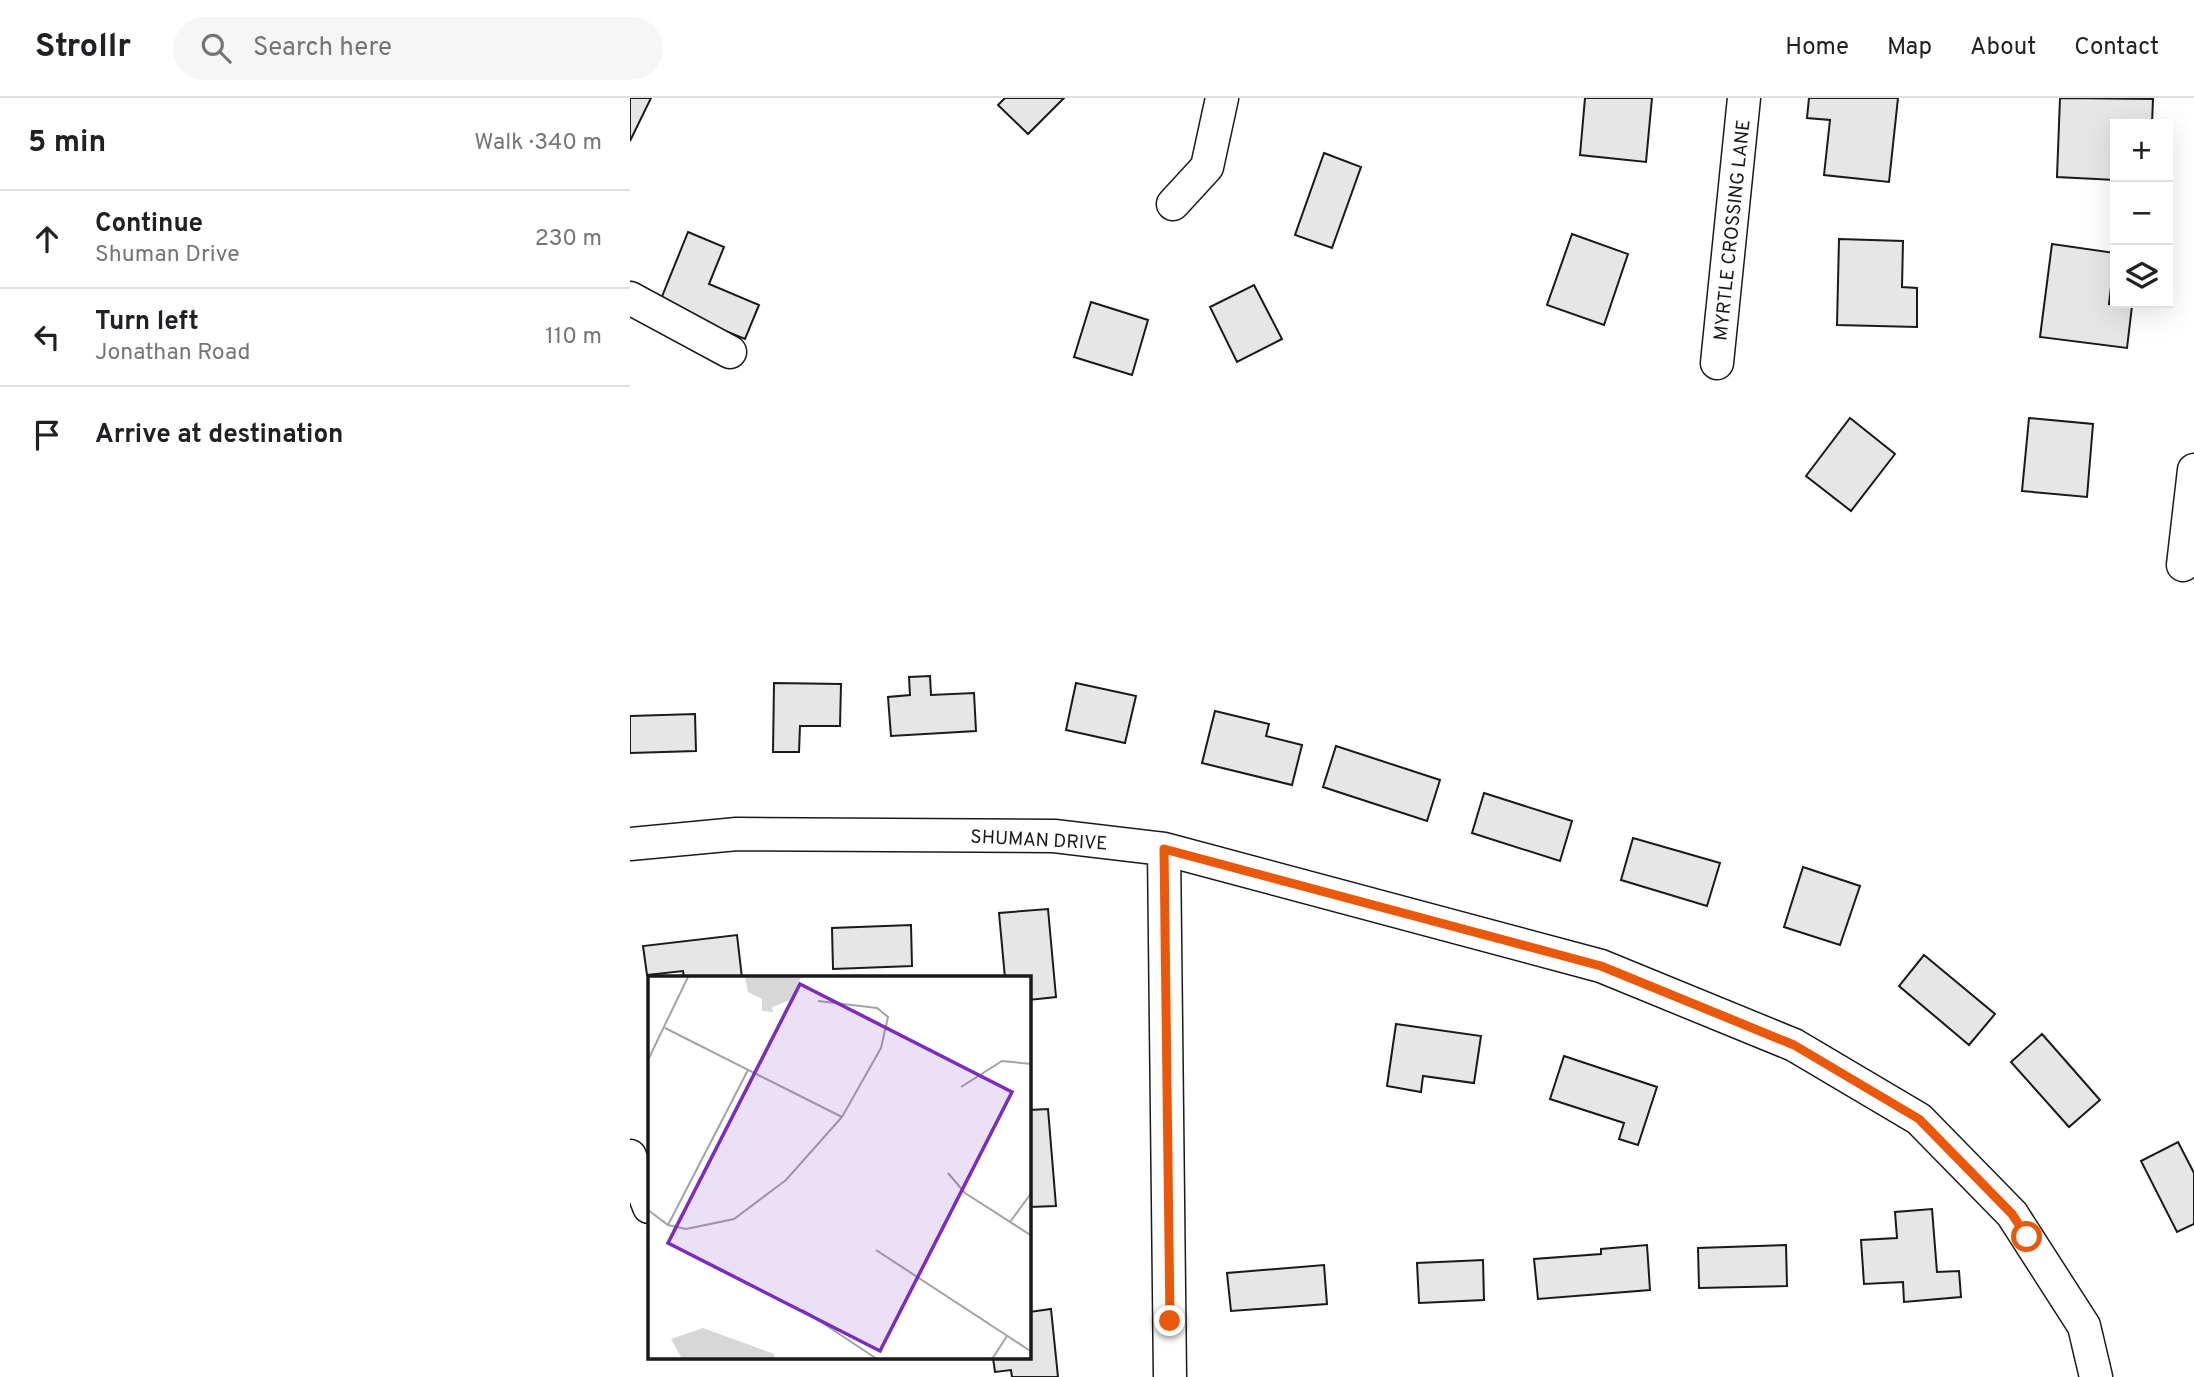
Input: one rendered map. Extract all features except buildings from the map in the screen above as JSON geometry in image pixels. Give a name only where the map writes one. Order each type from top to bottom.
[{"type":"street","points":[[1173,204],[1207,167],[1222,98]]},
{"type":"street","name":"MYRTLE CROSSING LANE","points":[[1717,363],[1744,98]]},
{"type":"street","points":[[630,298],[730,352]]},
{"type":"street","points":[[2183,565],[2194,470]]},
{"type":"street","name":"SHUMAN DRIVE","points":[[630,844],[737,834],[1040,836],[1164,849],[1601,966],[1794,1045],[1919,1119],[2012,1214],[2084,1325],[2096,1377]]},
{"type":"street","points":[[1164,849],[1170,1377]]},
{"type":"street","points":[[630,1156],[648,1204]]},
{"type":"route","points":[[1170,1321],[1164,849],[1601,966],[1794,1045],[1919,1119],[2012,1214],[2027,1237]]}]
